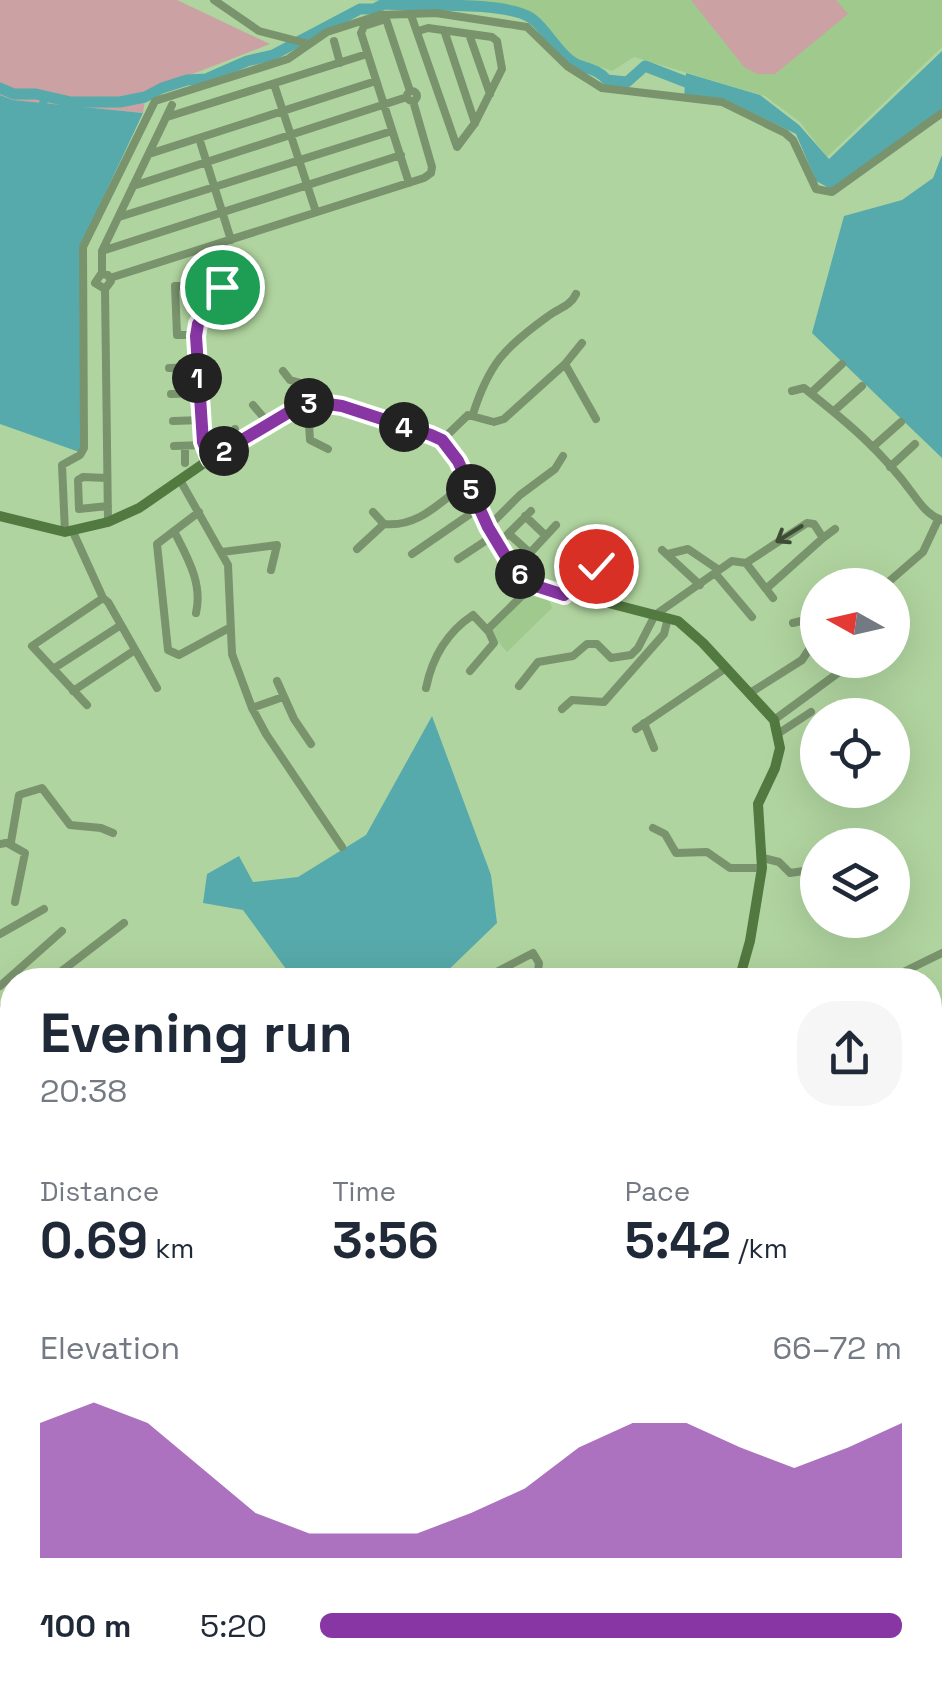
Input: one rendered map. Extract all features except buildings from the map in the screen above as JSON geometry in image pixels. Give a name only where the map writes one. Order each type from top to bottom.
[{"type":"street","points":[[214,0],[259,31],[306,43]]},
{"type":"street","points":[[157,688],[103,598],[72,531],[62,465],[80,455],[84,448],[83,248],[153,104],[159,99],[288,60],[306,43],[327,32],[380,15],[436,14],[528,27],[567,66],[602,88],[722,102],[793,140],[816,189],[823,192],[832,192],[942,112]]},
{"type":"street","points":[[412,18],[455,144],[460,146],[475,124],[503,64],[497,41],[444,30],[418,30]]},
{"type":"street","points":[[106,276],[231,240],[316,212],[409,183],[424,178],[432,169],[386,19],[361,29],[409,183]]},
{"type":"street","points":[[444,30],[475,124]]},
{"type":"street","points":[[470,34],[490,94]]},
{"type":"street","points":[[334,41],[340,62]]},
{"type":"street","points":[[168,117],[368,54]]},
{"type":"street","points":[[313,56],[317,69]]},
{"type":"street","points":[[149,154],[376,81]]},
{"type":"street","points":[[274,84],[316,212]]},
{"type":"street","points":[[133,186],[436,86]]},
{"type":"street","points":[[108,522],[105,289],[110,285],[102,250],[172,105]]},
{"type":"street","points":[[118,217],[392,131]]},
{"type":"street","points":[[198,138],[231,240]]},
{"type":"street","points":[[102,250],[400,155]]},
{"type":"street","points":[[198,324],[229,277]]},
{"type":"street","points":[[197,286],[196,366],[204,445],[210,459]]},
{"type":"street","points":[[196,336],[172,335],[171,287],[222,287]]},
{"type":"street","points":[[473,414],[480,389],[496,360],[530,328],[572,303],[576,294]]},
{"type":"street","points":[[442,440],[465,416],[473,414],[494,422],[504,419],[566,364],[582,343]]},
{"type":"street","points":[[566,364],[596,419]]},
{"type":"street","points":[[811,394],[842,364]]},
{"type":"street","points":[[170,368],[196,366]]},
{"type":"street","points":[[284,371],[290,380],[301,383],[306,392],[310,440],[328,449]]},
{"type":"street","points":[[834,411],[862,386]]},
{"type":"street","points":[[792,391],[802,388],[875,445],[923,507],[940,520],[923,552],[905,568]]},
{"type":"street","points":[[171,394],[199,393]]},
{"type":"street","points":[[0,516],[72,531],[108,522],[139,508],[210,459],[307,404],[342,406],[442,440],[509,562],[533,585],[686,625],[774,720],[779,732],[778,759],[758,804],[762,863],[742,968]]},
{"type":"street","points":[[253,405],[270,424]]},
{"type":"street","points":[[172,421],[202,420]]},
{"type":"street","points":[[875,445],[901,422]]},
{"type":"street","points":[[235,428],[238,444]]},
{"type":"street","points":[[890,467],[916,444]]},
{"type":"street","points":[[186,464],[180,446],[204,445]]},
{"type":"street","points":[[458,559],[493,536],[520,495],[555,469],[563,456]]},
{"type":"street","points":[[107,478],[83,476],[78,480],[79,508],[108,506]]},
{"type":"street","points":[[180,480],[228,565],[232,654],[252,708],[342,847]]},
{"type":"street","points":[[372,512],[384,524],[397,525],[419,518],[468,482]]},
{"type":"street","points":[[412,554],[479,508]]},
{"type":"street","points":[[199,512],[157,544],[168,650],[179,656],[229,628]]},
{"type":"street","points":[[493,536],[509,534],[528,514],[545,535]]},
{"type":"street","points":[[520,686],[538,662],[572,656],[587,644],[597,644],[611,658],[630,655],[638,648],[654,615],[717,572],[742,562],[807,523],[814,524],[823,538]]},
{"type":"street","points":[[357,548],[384,524]]},
{"type":"street","points":[[509,534],[530,553],[556,524]]},
{"type":"street","points":[[766,589],[834,528]]},
{"type":"street","points":[[174,531],[194,570],[196,613]]},
{"type":"street","points":[[222,552],[277,546],[271,570]]},
{"type":"street","points":[[564,595],[600,559],[600,546]]},
{"type":"street","points":[[700,585],[665,552],[688,549],[717,572],[752,616]]},
{"type":"street","points":[[600,559],[619,568]]},
{"type":"street","points":[[742,562],[774,598]]},
{"type":"street","points":[[487,630],[533,585]]},
{"type":"street","points":[[87,706],[32,646],[103,598]]},
{"type":"street","points":[[426,688],[431,663],[462,622],[472,615],[494,643],[470,671]]},
{"type":"street","points":[[562,709],[572,700],[604,702],[664,634],[668,618]]},
{"type":"street","points":[[793,623],[800,621]]},
{"type":"street","points":[[53,669],[120,624]]},
{"type":"street","points":[[73,690],[135,650]]},
{"type":"street","points":[[750,693],[800,661]]},
{"type":"street","points":[[654,748],[640,726],[726,668]]},
{"type":"street","points":[[774,720],[831,678]]},
{"type":"street","points":[[276,681],[310,744]]},
{"type":"street","points":[[252,708],[283,697]]},
{"type":"street","points":[[779,732],[800,719]]},
{"type":"street","points":[[14,902],[25,853],[5,844],[17,799],[24,792],[39,788],[70,825],[112,833]]},
{"type":"street","points":[[653,828],[665,834],[676,853],[707,852],[730,868],[779,862],[790,874],[800,872]]},
{"type":"street","points":[[0,934],[44,908]]},
{"type":"street","points":[[66,968],[124,923]]},
{"type":"street","points":[[20,968],[62,930]]},
{"type":"street","points":[[911,968],[942,952]]},
{"type":"street","points":[[504,968],[533,953],[538,968]]},
{"type":"shaded area","points":[[0,0],[177,0],[270,44],[146,92],[143,113],[13,100],[0,95]]},
{"type":"shaded area","points":[[364,0],[942,0],[942,47],[827,157],[800,122],[765,96],[634,57],[612,71],[574,57],[525,11]]},
{"type":"shaded area","points":[[691,0],[836,0],[848,14],[775,74],[757,74],[744,67]]},
{"type":"shaded area","points":[[532,588],[548,597],[552,608],[507,652],[489,631]]},
{"type":"water","points":[[942,51],[942,109],[842,185],[831,189],[816,181],[796,134],[724,99],[684,97],[686,73],[760,95],[799,125],[829,159]]},
{"type":"water","points":[[0,95],[13,100],[143,113],[80,247],[82,453],[0,424]]},
{"type":"water","points":[[942,155],[942,458],[812,333],[844,216],[902,200],[933,178]]},
{"type":"water","points":[[432,716],[491,875],[497,923],[450,968],[285,968],[243,910],[203,903],[207,874],[239,856],[253,882],[298,877],[366,835]]},
{"type":"waterway","points":[[0,88],[14,94],[36,94],[71,102],[120,102],[145,97],[162,88],[206,79],[247,61],[273,55],[360,9],[384,4],[482,7],[519,13],[537,23],[568,59],[607,80],[627,82],[645,66],[699,87]]},
{"type":"waterway","points":[[40,111],[46,96]]},
{"type":"route","points":[[222,287],[198,324],[196,336],[203,442],[210,459],[296,408],[326,403],[342,406],[442,440],[460,465],[509,562],[533,585],[564,595],[596,566]]}]
